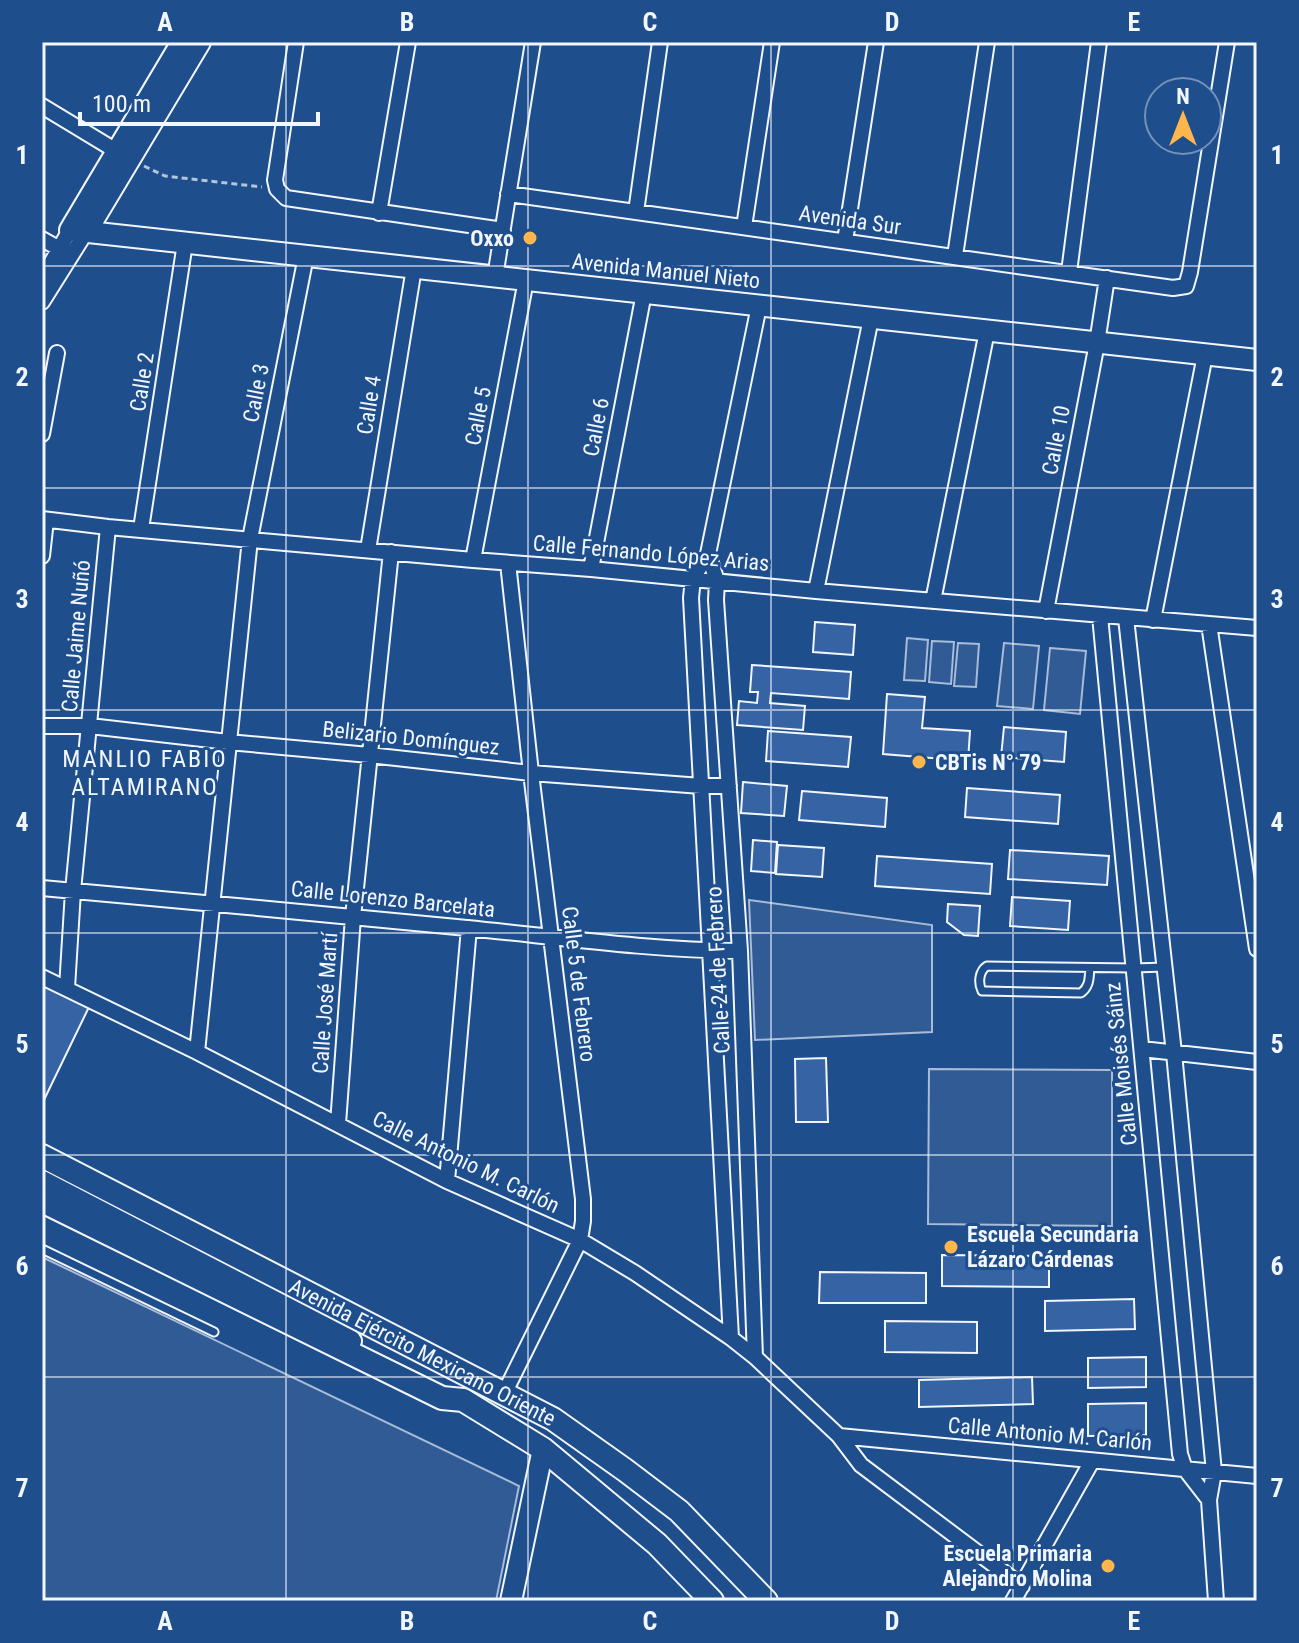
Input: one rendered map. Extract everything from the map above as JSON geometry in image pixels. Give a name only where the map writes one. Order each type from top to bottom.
[{"type":"main road","name":"Avenida Ejército Mexicano Oriente","points":[[42,1156],[553,1419],[679,1511],[766,1601]]},
{"type":"main road","name":"Avenida Ejército Mexicano Oriente","points":[[42,1201],[442,1398],[463,1400],[543,1449],[657,1544],[712,1601]]},
{"type":"street","points":[[124,155],[182,42]]},
{"type":"street","points":[[42,302],[65,252],[124,155],[200,42]]},
{"type":"street","points":[[296,42],[276,185],[286,198],[503,230]]},
{"type":"street","points":[[379,213],[408,42]]},
{"type":"street","points":[[495,277],[533,42]]},
{"type":"street","points":[[636,212],[660,42]]},
{"type":"street","points":[[744,227],[772,42]]},
{"type":"street","points":[[845,241],[876,42]]},
{"type":"street","points":[[955,256],[987,42]]},
{"type":"street","points":[[1069,272],[1099,42]]},
{"type":"street","name":"Avenida Sur","points":[[508,194],[1173,288],[1186,286],[1227,42]]},
{"type":"street","points":[[42,106],[124,155]]},
{"type":"street","name":"Avenida Manuel Nieto","points":[[78,231],[1257,360]]},
{"type":"street","points":[[42,239],[65,252]]},
{"type":"street","name":"Calle 2","points":[[141,529],[185,243]]},
{"type":"street","points":[[42,279],[65,252]]},
{"type":"street","name":"Calle 3","points":[[197,1052],[250,539],[306,256]]},
{"type":"street","name":"Calle 4","points":[[368,550],[414,268]]},
{"type":"street","name":"Calle 10","points":[[1046,611],[1107,278]]},
{"type":"street","name":"Calle 5","points":[[473,560],[526,280]]},
{"type":"street","name":"Calle 6","points":[[591,569],[644,293]]},
{"type":"street","points":[[693,578],[708,554],[759,306]]},
{"type":"street","points":[[816,591],[871,318]]},
{"type":"street","points":[[933,601],[987,331]]},
{"type":"street","points":[[42,434],[57,353]]},
{"type":"street","points":[[1153,620],[1205,355]]},
{"type":"street","points":[[42,556],[44,519]]},
{"type":"street","name":"Calle Fernando López Arias","points":[[44,519],[816,591],[1257,628]]},
{"type":"street","name":"Calle Jaime Nuñó","points":[[67,988],[73,891],[108,527]]},
{"type":"street","name":"Calle José Martí","points":[[338,1124],[353,917],[391,552]]},
{"type":"street","name":"Calle 24 de Febrero","points":[[708,554],[717,581],[740,951],[755,1357]]},
{"type":"street","name":"Calle 5 de Febrero","points":[[504,1394],[580,1240],[583,1221],[583,1199],[508,563]]},
{"type":"street","name":"Calle 24 de Febrero","points":[[693,578],[691,598],[731,1338]]},
{"type":"street","name":"Calle Moisés Sáinz","points":[[1100,616],[1180,1454],[1185,1469],[1209,1500]]},
{"type":"street","points":[[1126,618],[1174,1053],[1214,1472],[1209,1500],[1216,1601]]},
{"type":"street","points":[[1209,624],[1257,949]]},
{"type":"street","name":"Belizario Domínguez","points":[[42,726],[90,726],[531,773],[729,786]]},
{"type":"street","name":"Calle Lorenzo Barcelata","points":[[42,888],[551,937],[740,951]]},
{"type":"street","points":[[447,1181],[469,928]]},
{"type":"street","name":"Calle Antonio M. Carlón","points":[[42,977],[197,1052],[447,1181],[580,1240],[635,1273],[755,1357],[839,1436],[861,1465],[1022,1586]]},
{"type":"street","points":[[1142,1049],[1257,1062]]},
{"type":"street","name":"Avenida Ejército Mexicano Oriente","points":[[42,1181],[463,1400]]},
{"type":"street","name":"Calle Antonio M. Carlón","points":[[839,1436],[1257,1476]]},
{"type":"street","points":[[511,1601],[543,1449]]},
{"type":"street","points":[[1013,1601],[1092,1461]]},
{"type":"lane","points":[[1090,968],[1089,984],[1081,993],[982,991],[980,988],[980,974],[987,966],[1165,967]]},
{"type":"lane","points":[[42,1249],[214,1332]]},
{"type":"path","points":[[124,155],[165,176],[276,185]]},
{"type":"shaded area","points":[[907,638],[928,640],[925,681],[904,680]]},
{"type":"shaded area","points":[[932,641],[954,642],[951,684],[929,682]]},
{"type":"shaded area","points":[[958,643],[979,644],[976,687],[954,686]]},
{"type":"shaded area","points":[[1004,643],[1039,646],[1033,709],[997,706]]},
{"type":"shaded area","points":[[1050,648],[1086,651],[1080,714],[1044,710]]},
{"type":"shaded area","points":[[749,900],[932,925],[932,1032],[755,1040]]},
{"type":"shaded area","points":[[929,1069],[1112,1070],[1112,1226],[928,1224]]},
{"type":"shaded area","points":[[42,1257],[519,1486],[496,1601],[42,1601]]},
{"type":"building","points":[[815,622],[855,625],[853,655],[813,652]]},
{"type":"building","points":[[752,665],[851,672],[849,699],[771,693],[770,703],[805,706],[803,730],[737,725],[739,701],[757,703],[758,692],[750,692]]},
{"type":"building","points":[[887,694],[925,697],[922,728],[970,731],[968,761],[883,754]]},
{"type":"building","points":[[1004,727],[1066,732],[1064,762],[1001,757]]},
{"type":"building","points":[[768,731],[851,737],[848,767],[766,761]]},
{"type":"building","points":[[743,782],[787,786],[784,816],[741,813]]},
{"type":"building","points":[[967,788],[1060,795],[1058,824],[965,817]]},
{"type":"building","points":[[802,791],[887,798],[885,827],[799,820]]},
{"type":"building","points":[[753,840],[777,842],[775,873],[751,871]]},
{"type":"building","points":[[778,845],[824,848],[822,877],[776,874]]},
{"type":"building","points":[[1010,850],[1109,856],[1107,885],[1008,879]]},
{"type":"building","points":[[877,856],[992,864],[990,894],[875,886]]},
{"type":"building","points":[[1012,897],[1070,901],[1068,930],[1010,926]]},
{"type":"building","points":[[948,904],[980,906],[978,936],[964,935],[947,922]]},
{"type":"building","points":[[42,985],[89,1007],[42,1104]]},
{"type":"building","points":[[826,1058],[828,1122],[796,1122],[795,1059]]},
{"type":"building","points":[[942,1255],[1049,1256],[1049,1287],[942,1286]]},
{"type":"building","points":[[820,1272],[926,1273],[926,1303],[819,1303]]},
{"type":"building","points":[[1134,1299],[1135,1329],[1045,1331],[1045,1301]]},
{"type":"building","points":[[885,1321],[977,1322],[977,1353],[885,1352]]},
{"type":"building","points":[[1146,1357],[1146,1387],[1088,1388],[1088,1358]]},
{"type":"building","points":[[1032,1377],[1033,1404],[919,1407],[919,1380]]},
{"type":"building","points":[[1146,1403],[1146,1435],[1088,1436],[1088,1404]]},
{"type":"place","name":"Oxxo","points":[[530,238]]},
{"type":"place","name":"CBTis N° 79","points":[[919,762]]},
{"type":"place","name":"Escuela Secundaria Lázaro Cárdenas","points":[[951,1247]]},
{"type":"place","name":"Escuela Primaria Alejandro Molina","points":[[1108,1566]]},
{"type":"district","name":"MANLIO FABIO ALTAMIRANO","points":[[145,773]]}]
